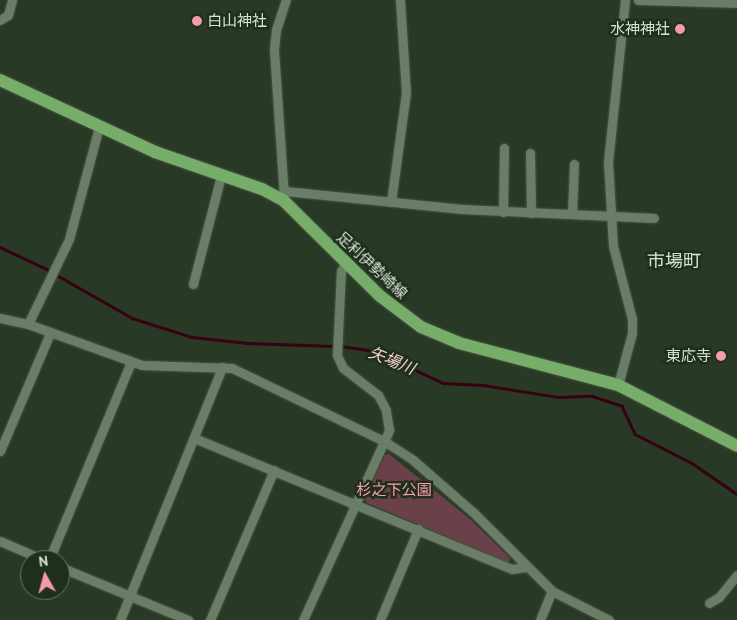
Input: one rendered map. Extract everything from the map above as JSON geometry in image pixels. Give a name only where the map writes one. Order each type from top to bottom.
[{"type":"main road","name":"足利伊勢崎線","points":[[0,80],[99,127],[221,176],[284,196],[345,264],[392,307],[437,335],[618,385],[737,446]]},
{"type":"street","points":[[0,20],[8,15],[12,0]]},
{"type":"street","points":[[286,0],[276,30],[274,49],[276,116],[284,196],[391,202],[503,212],[654,218]]},
{"type":"street","points":[[391,202],[406,94],[400,0]]},
{"type":"street","points":[[618,385],[632,334],[632,319],[613,250],[609,215],[609,131],[625,0]]},
{"type":"street","points":[[638,0],[737,3]]},
{"type":"street","points":[[28,324],[69,239],[99,127]]},
{"type":"street","points":[[503,212],[504,148]]},
{"type":"street","points":[[530,153],[530,213]]},
{"type":"street","points":[[572,214],[574,164]]},
{"type":"street","points":[[193,284],[221,176]]},
{"type":"street","points":[[303,620],[384,441],[390,422],[384,404],[372,390],[343,368],[337,351],[336,339],[341,271],[345,264]]},
{"type":"street","points":[[0,318],[28,324],[131,362],[151,366],[222,367],[242,371],[384,441],[413,460],[474,513],[552,591],[609,620]]},
{"type":"street","points":[[0,451],[50,333]]},
{"type":"street","points":[[53,550],[131,362]]},
{"type":"street","points":[[120,620],[222,367]]},
{"type":"street","points":[[194,438],[356,503],[512,569],[526,567]]},
{"type":"street","points":[[210,620],[274,470]]},
{"type":"street","points":[[380,620],[418,529]]},
{"type":"street","points":[[0,542],[20,550]]},
{"type":"street","points":[[70,570],[188,620]]},
{"type":"street","points":[[708,603],[719,597],[737,576]]},
{"type":"street","points":[[540,620],[552,591]]},
{"type":"green space","name":"杉之下公園","points":[[389,454],[470,519],[510,558],[509,563],[367,503],[364,498],[385,455]]},
{"type":"waterway","name":"矢場川","points":[[0,247],[51,271]]},
{"type":"waterway","name":"矢場川","points":[[55,274],[132,318],[192,337],[248,343],[334,346]]},
{"type":"waterway","name":"矢場川","points":[[340,346],[375,351],[443,383],[483,385],[559,397],[592,396],[622,406],[635,434],[692,463],[737,494]]},
{"type":"place","name":"白山神社","points":[[197,21]]},
{"type":"place","name":"水神神社","points":[[680,29]]},
{"type":"place","name":"東応寺","points":[[721,356]]},
{"type":"district","name":"市場町","points":[[674,261]]}]
